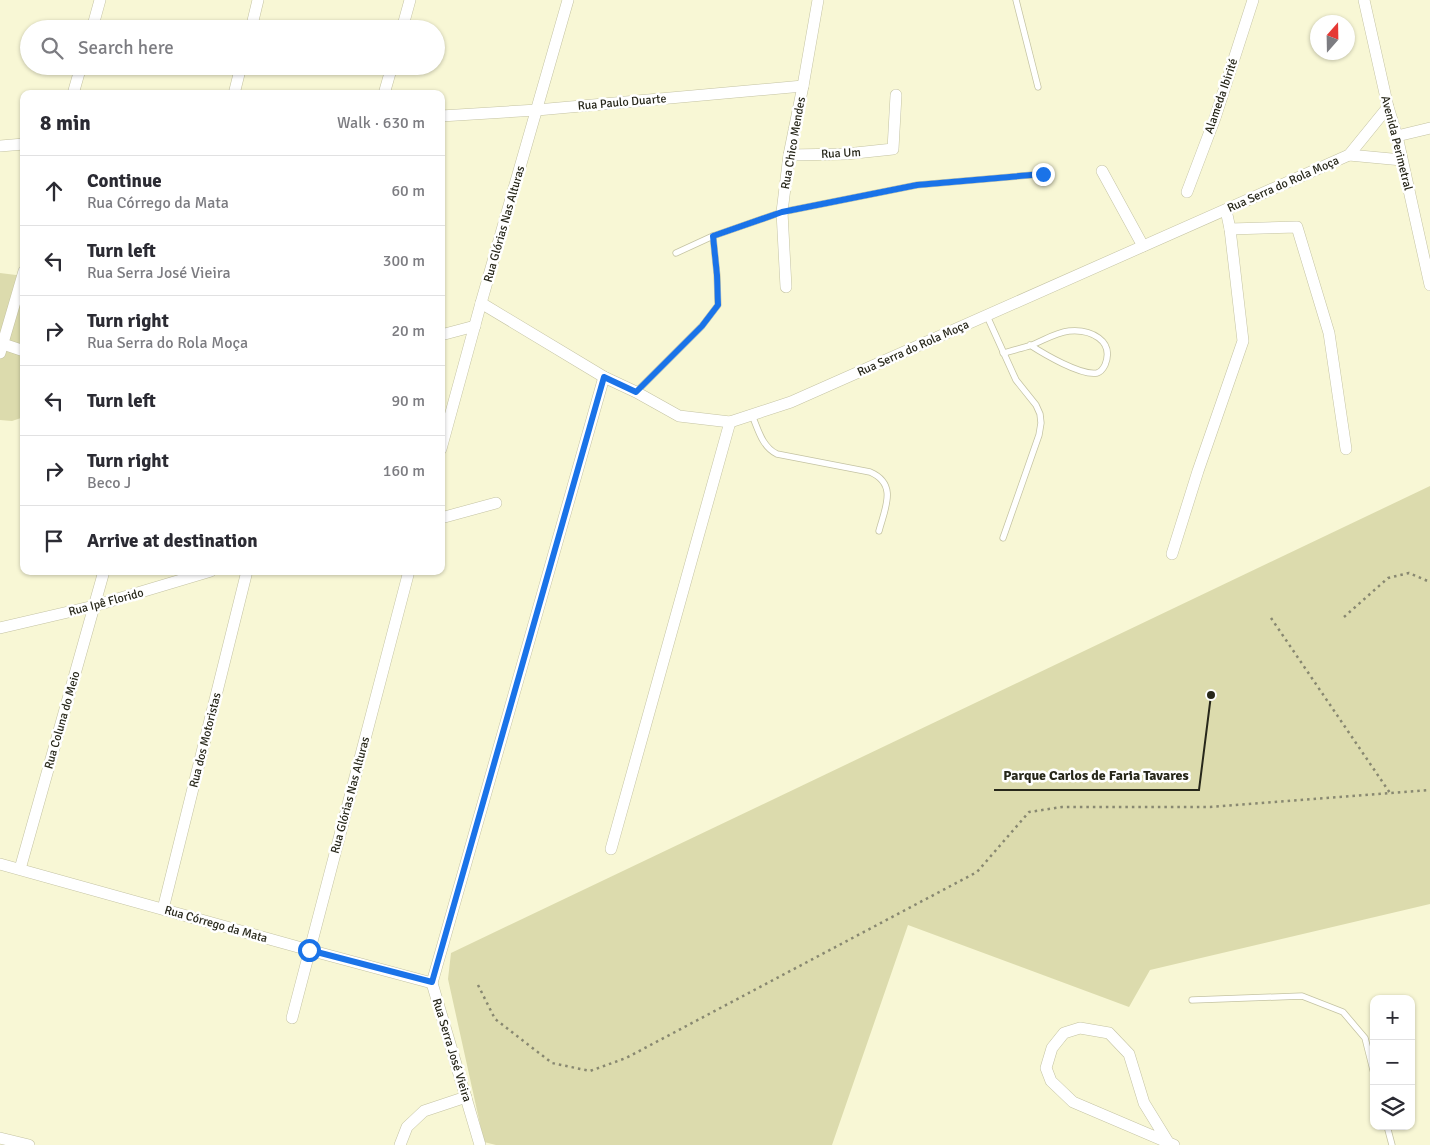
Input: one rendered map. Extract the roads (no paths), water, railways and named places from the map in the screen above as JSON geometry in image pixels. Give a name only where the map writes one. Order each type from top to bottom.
[{"type":"street","points":[[94,20],[100,0]]},
{"type":"street","points":[[253,20],[258,0]]},
{"type":"street","points":[[404,20],[410,0]]},
{"type":"street","name":"Rua Glórias Nas Alturas","points":[[445,435],[568,0]]},
{"type":"street","name":"Rua Chico Mendes","points":[[786,288],[782,212],[789,155],[818,0]]},
{"type":"street","name":"Alameda Ibirité","points":[[1187,192],[1215,118],[1253,0]]},
{"type":"street","name":"Avenida Perimetral","points":[[1364,0],[1430,285]]},
{"type":"street","points":[[74,90],[78,75]]},
{"type":"street","points":[[235,90],[239,75]]},
{"type":"street","points":[[385,90],[389,75]]},
{"type":"street","name":"Rua Paulo Duarte","points":[[445,116],[537,110],[803,86]]},
{"type":"street","name":"Rua Um","points":[[789,155],[846,154],[893,149],[896,95]]},
{"type":"street","name":"Rua Serra do Rola Moça","points":[[481,303],[604,377],[679,416],[730,422],[791,402],[1350,155],[1388,107]]},
{"type":"street","points":[[1397,136],[1430,128]]},
{"type":"street","points":[[0,146],[20,144]]},
{"type":"street","name":"Rua Serra do Rola Moça","points":[[1350,155],[1402,160]]},
{"type":"street","points":[[1102,171],[1144,246]]},
{"type":"street","points":[[1172,554],[1242,341],[1230,229],[1226,210]]},
{"type":"street","points":[[1230,229],[1297,227],[1329,333],[1346,449]]},
{"type":"street","points":[[20,284],[1,347],[20,350]]},
{"type":"street","points":[[445,333],[475,326]]},
{"type":"street","name":"Rua Serra José Vieira","points":[[480,1145],[432,982],[604,377]]},
{"type":"street","points":[[611,849],[730,422]]},
{"type":"street","points":[[445,517],[496,503]]},
{"type":"street","name":"Rua Coluna do Meio","points":[[20,868],[103,575]]},
{"type":"street","name":"Rua Ipê Florido","points":[[0,628],[94,606],[198,575]]},
{"type":"street","name":"Rua dos Motoristas","points":[[163,909],[246,575]]},
{"type":"street","name":"Rua Glórias Nas Alturas","points":[[292,1018],[408,575]]},
{"type":"street","name":"Rua Córrego da Mata","points":[[0,864],[20,868],[309,950],[432,982]]},
{"type":"street","points":[[1080,1028],[1109,1033],[1128,1054],[1144,1103],[1171,1144],[1073,1102],[1051,1082],[1046,1068],[1052,1048],[1064,1033],[1080,1028]]},
{"type":"street","points":[[400,1145],[407,1127],[424,1111],[466,1097]]},
{"type":"street","points":[[0,1138],[28,1145]]},
{"type":"lane","points":[[1016,0],[1038,86]]},
{"type":"lane","points":[[676,253],[713,236],[782,212],[917,185],[1043,174]]},
{"type":"lane","points":[[636,392],[702,326],[718,305],[713,236]]},
{"type":"lane","points":[[987,316],[1016,380],[1036,405],[1041,423],[1004,538]]},
{"type":"lane","points":[[1003,353],[1030,345],[1051,335],[1069,331],[1096,336],[1104,342],[1108,358],[1100,372],[1091,373],[1076,369],[1030,345]]},
{"type":"lane","points":[[752,415],[766,446],[771,452],[870,472],[879,476],[884,482],[888,497],[879,531]]},
{"type":"lane","points":[[1192,1000],[1302,996],[1343,1012],[1365,1038],[1370,1058]]},
{"type":"lane","points":[[1388,1130],[1392,1145]]},
{"type":"place","name":"Parque Carlos de Faria Tavares","points":[[1211,695]]}]
